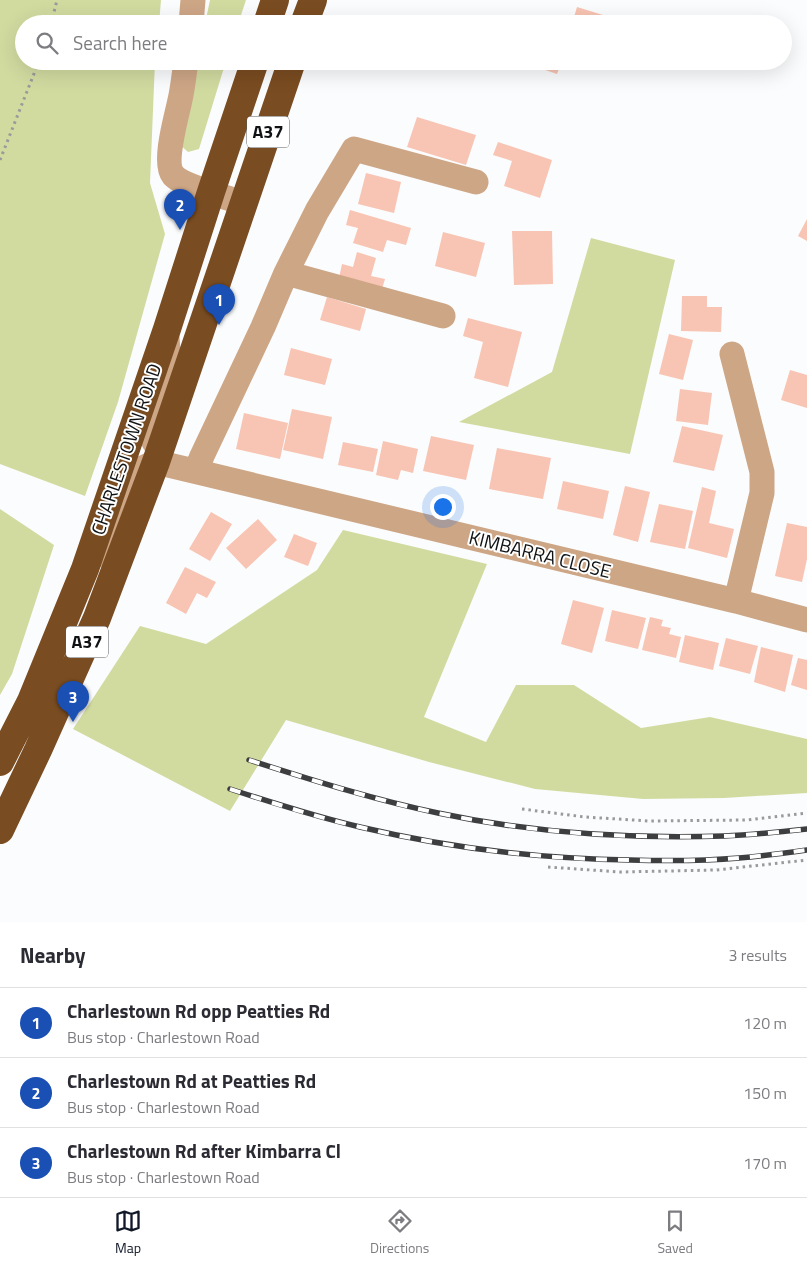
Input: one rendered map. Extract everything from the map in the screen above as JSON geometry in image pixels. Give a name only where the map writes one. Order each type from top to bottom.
[{"type":"highway","points":[[271,15],[275,0]]},
{"type":"highway","points":[[307,15],[313,0]]},
{"type":"highway","name":"CHARLESTOWN ROAD","points":[[0,762],[31,701],[85,569],[167,329],[252,70]]},
{"type":"highway","name":"CHARLESTOWN ROAD","points":[[0,830],[97,618],[156,462],[289,70]]},
{"type":"street","points":[[192,15],[193,0]]},
{"type":"street","points":[[185,70],[181,98],[173,128],[169,165],[172,174],[179,180],[192,186],[244,203]]},
{"type":"street","points":[[196,471],[286,273],[317,211],[354,149],[476,182]]},
{"type":"street","points":[[286,273],[443,316]]},
{"type":"street","name":"CHARLESTOWN ROAD","points":[[85,569],[116,525],[136,471],[156,462],[154,440],[168,363],[167,329]]},
{"type":"street","points":[[732,354],[762,472],[762,493],[736,601]]},
{"type":"street","name":"KIMBARRA CLOSE","points":[[156,462],[736,601],[807,620]]},
{"type":"path","points":[[53,15],[57,0]]},
{"type":"path","points":[[0,160],[35,70]]},
{"type":"path","points":[[522,809],[585,817],[649,821],[747,820],[807,813]]},
{"type":"path","points":[[548,867],[620,872],[706,870],[807,860]]},
{"type":"green space","points":[[0,0],[161,0],[160,15],[15,15],[15,70],[155,70],[150,183],[165,234],[118,402],[85,496],[0,464]]},
{"type":"green space","points":[[210,0],[246,0],[241,15],[207,15]]},
{"type":"green space","points":[[195,70],[223,70],[199,149],[188,152],[179,144]]},
{"type":"green space","points":[[591,238],[675,260],[630,454],[459,422],[552,372]]},
{"type":"green space","points":[[0,509],[54,545],[12,674],[0,695]]},
{"type":"green space","points":[[343,530],[487,564],[424,717],[486,742],[516,685],[574,685],[641,728],[710,717],[807,739],[807,793],[724,798],[643,799],[535,789],[429,762],[286,720],[230,811],[73,729],[140,626],[206,644],[317,570]]},
{"type":"building","points":[[577,7],[603,15],[575,15]]},
{"type":"building","points":[[545,70],[559,70],[557,74]]},
{"type":"building","points":[[417,117],[476,135],[466,165],[407,147]]},
{"type":"building","points":[[498,142],[552,160],[540,198],[504,186],[512,161],[493,155]]},
{"type":"building","points":[[366,173],[401,182],[394,213],[358,204]]},
{"type":"building","points":[[350,210],[411,228],[406,245],[387,240],[383,252],[353,243],[358,228],[346,225]]},
{"type":"building","points":[[807,219],[807,241],[798,236]]},
{"type":"building","points":[[512,231],[552,231],[553,284],[514,285]]},
{"type":"building","points":[[443,232],[485,243],[476,277],[435,266]]},
{"type":"building","points":[[357,252],[376,258],[371,276],[385,279],[382,289],[339,278],[342,264],[353,267]]},
{"type":"building","points":[[682,296],[707,296],[707,307],[722,307],[721,332],[681,331]]},
{"type":"building","points":[[327,297],[366,309],[360,331],[320,320]]},
{"type":"building","points":[[468,318],[522,332],[508,387],[474,378],[483,342],[463,336]]},
{"type":"building","points":[[669,334],[693,340],[683,380],[659,374]]},
{"type":"building","points":[[291,348],[332,359],[325,385],[284,375]]},
{"type":"building","points":[[790,370],[807,375],[807,408],[781,400]]},
{"type":"building","points":[[680,389],[712,393],[708,425],[676,421]]},
{"type":"building","points":[[292,409],[332,417],[323,459],[283,450]]},
{"type":"building","points":[[244,413],[288,423],[280,459],[236,449]]},
{"type":"building","points":[[682,426],[723,435],[714,471],[673,462]]},
{"type":"building","points":[[431,436],[474,445],[466,480],[423,471]]},
{"type":"building","points":[[383,441],[418,449],[413,473],[401,470],[398,480],[376,475]]},
{"type":"building","points":[[343,442],[378,449],[373,472],[338,465]]},
{"type":"building","points":[[497,448],[551,458],[543,499],[489,489]]},
{"type":"building","points":[[563,481],[609,491],[603,519],[557,509]]},
{"type":"building","points":[[625,486],[650,492],[638,542],[613,535]]},
{"type":"building","points":[[702,487],[716,491],[709,523],[734,529],[727,558],[688,548]]},
{"type":"building","points":[[659,504],[693,511],[685,549],[650,542]]},
{"type":"building","points":[[211,512],[232,524],[210,561],[189,549]]},
{"type":"building","points":[[258,519],[277,540],[246,569],[226,548]]},
{"type":"building","points":[[787,523],[807,527],[807,559],[802,582],[775,576]]},
{"type":"building","points":[[294,534],[317,543],[308,566],[284,557]]},
{"type":"building","points":[[185,567],[216,582],[207,598],[197,593],[186,614],[166,603]]},
{"type":"building","points":[[573,600],[604,608],[592,653],[561,644]]},
{"type":"building","points":[[612,610],[646,618],[638,649],[605,641]]},
{"type":"building","points":[[650,617],[663,620],[661,626],[671,628],[669,634],[681,637],[676,658],[642,650]]},
{"type":"building","points":[[685,635],[719,643],[713,670],[679,662]]},
{"type":"building","points":[[726,638],[758,646],[750,674],[719,666]]},
{"type":"building","points":[[761,647],[793,655],[785,692],[754,682]]},
{"type":"building","points":[[798,658],[807,660],[807,690],[791,685]]},
{"type":"railway","points":[[249,760],[390,802],[473,820],[545,830],[688,837],[734,836],[807,829]]},
{"type":"railway","points":[[230,789],[278,805],[360,827],[427,841],[528,855],[657,861],[712,860],[807,850]]},
{"type":"place","name":"Charlestown Rd at Peatties Rd","points":[[180,230]]},
{"type":"place","name":"Charlestown Rd opp Peatties Rd","points":[[219,325]]},
{"type":"place","name":"Charlestown Rd after Kimbarra Cl","points":[[73,722]]}]
